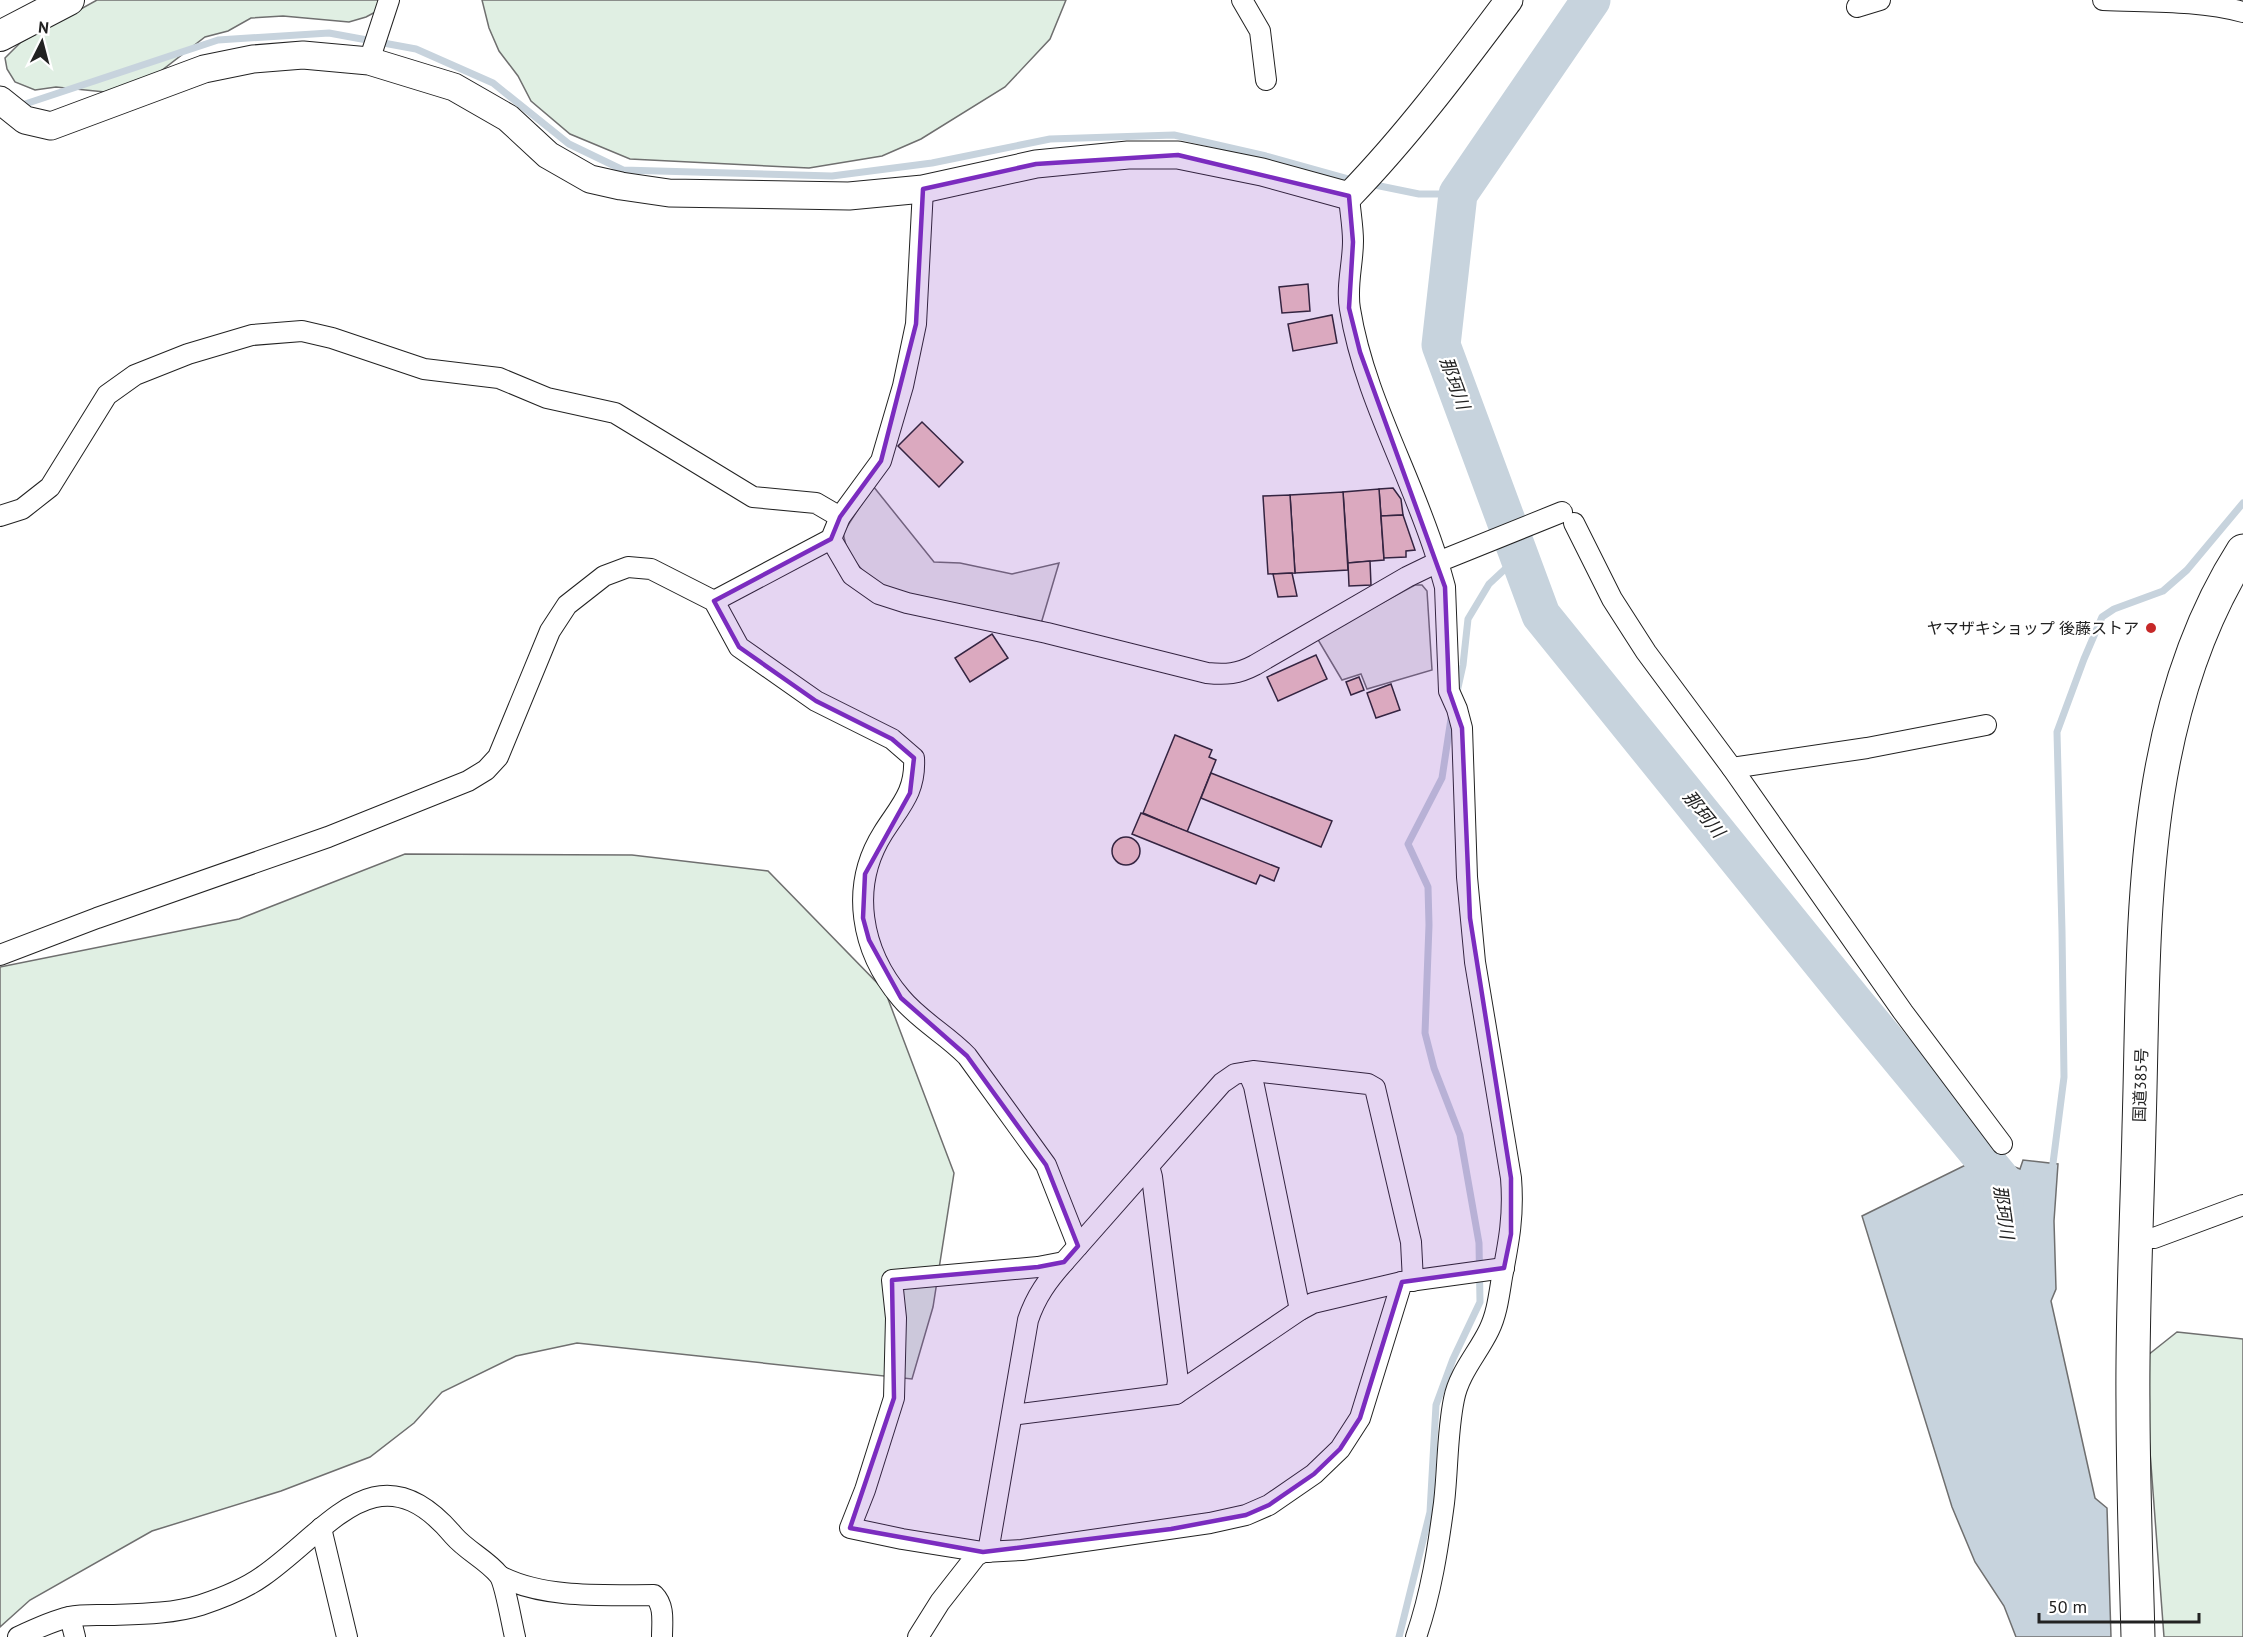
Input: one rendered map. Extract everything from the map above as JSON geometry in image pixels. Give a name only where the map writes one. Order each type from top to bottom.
[{"type":"highway","name":"国道385号","points":[[2138,1637],[2132,1402],[2135,1238],[2145,918],[2154,814],[2166,742],[2199,634],[2225,579],[2243,551]]},
{"type":"main road","points":[[0,36],[69,0]]},
{"type":"street","points":[[369,62],[389,0]]},
{"type":"street","points":[[1242,0],[1260,31],[1266,80]]},
{"type":"street","points":[[1416,1637],[1431,1584],[1444,1503],[1454,1396],[1496,1312],[1511,1234],[1511,1178],[1475,962],[1467,877],[1462,728],[1457,708],[1449,691],[1444,560],[1430,534],[1387,434],[1360,352],[1349,308],[1348,276],[1353,242],[1349,196],[1386,157],[1432,102],[1509,0]]},
{"type":"street","points":[[1857,7],[1880,0]]},
{"type":"street","points":[[2103,0],[2182,3],[2243,12]]},
{"type":"street","points":[[0,100],[25,120],[51,126],[204,69],[253,59],[303,55],[369,62],[454,87],[508,118],[548,155],[590,179],[669,193],[849,196],[922,189],[1036,164],[1128,156],[1178,155],[1262,172],[1349,196]]},
{"type":"street","points":[[714,600],[831,539],[840,517],[880,461],[903,386],[916,324],[922,189]]},
{"type":"street","points":[[0,516],[22,509],[50,487],[107,394],[135,375],[188,354],[252,335],[302,331],[332,338],[424,369],[499,378],[547,398],[615,413],[753,497],[816,503],[840,517]]},
{"type":"street","points":[[831,539],[852,575],[879,594],[928,608],[1047,633],[1207,673],[1225,675],[1240,673],[1255,665],[1407,577],[1444,560],[1563,517],[1646,652],[1732,768],[1903,1012],[2002,1143]]},
{"type":"street","points":[[0,955],[97,918],[328,837],[468,781],[486,770],[498,757],[550,631],[567,605],[604,576],[628,567],[651,569],[714,600],[739,647],[816,701],[892,739],[914,758],[915,773],[910,793],[883,833],[865,874],[863,918],[869,940],[882,969],[901,998],[967,1056],[1046,1165],[1078,1246]]},
{"type":"street","points":[[1732,768],[1867,748],[1986,725]]},
{"type":"street","points":[[986,1552],[1028,1320],[1034,1302],[1046,1283],[1222,1083],[1235,1074],[1248,1072],[1368,1084],[1375,1088],[1411,1242],[1408,1281],[1360,1418],[1340,1449],[1314,1474],[1269,1505],[1246,1515],[1022,1550],[986,1552],[850,1528],[869,1479],[894,1398],[897,1349],[892,1280],[1038,1267],[1064,1262]]},
{"type":"street","points":[[1248,1072],[1254,1086],[1300,1310]]},
{"type":"street","points":[[1149,1166],[1178,1381],[1176,1394]]},
{"type":"street","points":[[2135,1238],[2154,1238],[2243,1205]]},
{"type":"street","points":[[1012,1415],[1176,1394],[1313,1303],[1408,1281],[1504,1268]]},
{"type":"street","points":[[18,1637],[70,1617],[154,1613],[200,1605],[251,1584],[352,1505],[371,1497],[394,1495],[432,1512],[458,1541],[500,1576],[525,1588],[598,1594],[654,1595],[662,1611],[662,1637]]},
{"type":"street","points":[[321,1528],[347,1637]]},
{"type":"street","points":[[918,1637],[968,1565],[976,1556],[986,1552]]},
{"type":"street","points":[[500,1576],[515,1637]]},
{"type":"street","points":[[933,1614],[935,1637]]},
{"type":"street","points":[[70,1617],[75,1637]]},
{"type":"highlighted area","points":[[1178,155],[1349,196],[1353,242],[1349,308],[1360,352],[1445,587],[1449,691],[1462,728],[1470,918],[1511,1178],[1511,1234],[1504,1268],[1402,1282],[1360,1418],[1340,1449],[1314,1474],[1269,1505],[1246,1515],[1171,1529],[983,1552],[850,1528],[894,1398],[892,1280],[1038,1267],[1064,1262],[1078,1246],[1046,1165],[967,1056],[901,998],[869,940],[863,918],[865,874],[910,793],[914,758],[892,739],[816,701],[739,647],[714,601],[831,539],[840,517],[881,461],[916,324],[923,189],[1036,164]]},
{"type":"green space","points":[[97,0],[398,0],[366,17],[349,22],[283,16],[251,18],[228,31],[205,37],[157,74],[105,92],[56,87],[35,90],[15,82],[7,69],[5,58],[21,42]]},
{"type":"green space","points":[[482,0],[1066,0],[1050,39],[1005,87],[921,139],[882,156],[809,168],[630,159],[570,134],[531,101],[518,76],[499,51],[489,28]]},
{"type":"green space","points":[[405,854],[632,855],[768,871],[885,991],[954,1173],[933,1307],[912,1379],[577,1343],[516,1356],[442,1392],[414,1423],[370,1457],[281,1491],[152,1531],[30,1600],[0,1627],[0,967],[239,919]]},
{"type":"green space","points":[[2177,1332],[2243,1339],[2243,1637],[2164,1637],[2143,1359]]},
{"type":"shaded area","points":[[873,486],[934,562],[960,563],[1012,574],[1059,563],[1040,627],[887,589],[865,573],[848,554],[843,533]]},
{"type":"shaded area","points":[[1415,585],[1422,585],[1427,591],[1432,670],[1367,689],[1361,674],[1342,680],[1317,638]]},
{"type":"water","points":[[1990,1153],[1994,1159],[2020,1169],[2023,1160],[2058,1164],[2054,1221],[2056,1289],[2051,1301],[2095,1498],[2107,1508],[2111,1637],[2016,1637],[2004,1606],[1975,1562],[1952,1507],[1862,1216]]},
{"type":"building","points":[[1308,284],[1310,311],[1282,313],[1279,287]]},
{"type":"building","points":[[1332,315],[1337,343],[1293,351],[1288,324]]},
{"type":"building","points":[[922,422],[963,462],[939,487],[898,446]]},
{"type":"building","points":[[1393,488],[1401,499],[1403,515],[1381,516],[1379,489]]},
{"type":"building","points":[[1379,489],[1384,560],[1348,563],[1343,492]]},
{"type":"building","points":[[1343,492],[1348,570],[1295,573],[1290,495]]},
{"type":"building","points":[[1290,495],[1295,573],[1268,574],[1263,496]]},
{"type":"building","points":[[1403,515],[1415,550],[1406,551],[1406,557],[1384,558],[1381,516]]},
{"type":"building","points":[[1370,561],[1371,585],[1349,586],[1348,563]]},
{"type":"building","points":[[1292,573],[1297,596],[1278,597],[1273,574]]},
{"type":"building","points":[[992,634],[1008,658],[970,682],[955,658]]},
{"type":"building","points":[[1316,655],[1327,679],[1278,701],[1267,677]]},
{"type":"building","points":[[1359,677],[1364,690],[1351,695],[1346,682]]},
{"type":"building","points":[[1391,684],[1400,710],[1376,718],[1367,693]]},
{"type":"building","points":[[1175,735],[1212,750],[1209,757],[1216,760],[1187,832],[1143,813]]},
{"type":"building","points":[[1211,773],[1332,821],[1321,847],[1201,798]]},
{"type":"building","points":[[1141,813],[1279,868],[1274,881],[1260,875],[1256,884],[1132,834]]},
{"type":"building","points":[[1126,837],[1136,841],[1140,851],[1136,861],[1126,865],[1116,861],[1112,851],[1116,841]]},
{"type":"waterway","name":"那珂川","points":[[1591,0],[1458,194],[1441,345],[1541,615],[1853,1001],[2002,1181],[2004,1203]]},
{"type":"waterway","points":[[19,106],[218,40],[329,33],[416,49],[493,83],[569,144],[623,170],[832,176],[932,163],[1050,139],[1174,135],[1266,156],[1356,181]]},
{"type":"waterway","points":[[1370,184],[1419,194],[1458,194]]},
{"type":"waterway","points":[[2052,1171],[2064,1077],[2057,732],[2102,617],[2114,609],[2163,591],[2187,570],[2243,503]]},
{"type":"waterway","points":[[1457,692],[1463,665],[1468,619],[1489,584],[1519,556]]},
{"type":"waterway","points":[[1399,1637],[1430,1512],[1436,1405],[1453,1359],[1480,1302],[1479,1243],[1460,1135],[1434,1068],[1425,1033],[1428,887],[1408,844],[1442,778],[1452,712]]},
{"type":"place","name":"ヤマザキショップ 後藤ストア","points":[[2151,628]]}]
